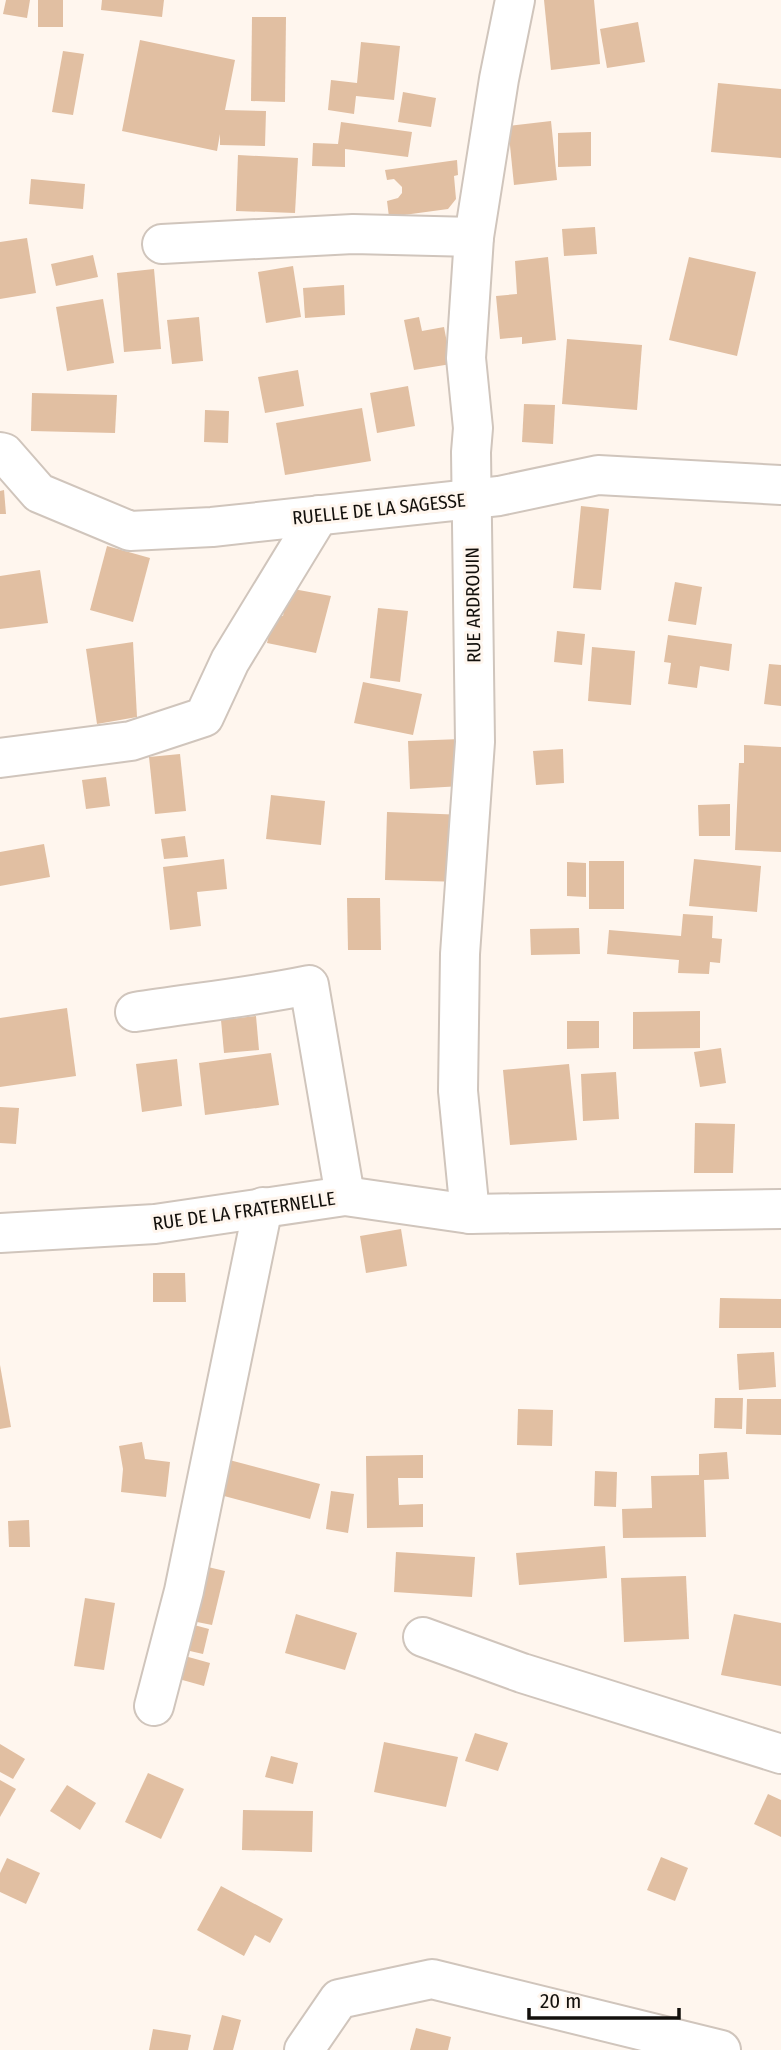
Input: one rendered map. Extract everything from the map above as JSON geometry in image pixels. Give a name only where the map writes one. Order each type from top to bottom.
[{"type":"street","name":"RUE ARDROUIN","points":[[470,1214],[458,1091],[460,954],[475,742],[471,499],[473,428],[466,358],[474,237],[499,79],[515,0]]},
{"type":"street","points":[[162,244],[353,234],[474,237]]},
{"type":"street","name":"RUELLE DE LA SAGESSE","points":[[0,452],[4,453],[39,493],[130,531],[212,527],[499,496],[598,475],[781,485]]},
{"type":"street","points":[[0,758],[131,741],[204,717],[230,662],[319,515]]},
{"type":"street","points":[[135,1012],[253,997],[309,985],[345,1196]]},
{"type":"street","name":"RUE DE LA FRATERNELLE","points":[[0,1233],[155,1224],[345,1196],[470,1214],[781,1209]]},
{"type":"street","points":[[154,1706],[184,1591],[263,1207]]},
{"type":"street","points":[[423,1637],[522,1673],[781,1754]]},
{"type":"street","points":[[304,2050],[339,1999],[432,1979],[721,2050]]},
{"type":"building","points":[[6,0],[30,0],[27,18],[3,14]]},
{"type":"building","points":[[38,0],[63,0],[63,27],[38,27]]},
{"type":"building","points":[[102,0],[164,0],[162,17],[101,10]]},
{"type":"building","points":[[544,0],[594,0],[600,64],[551,70]]},
{"type":"building","points":[[252,17],[286,17],[285,102],[251,101]]},
{"type":"building","points":[[638,22],[645,62],[607,68],[600,29]]},
{"type":"building","points":[[140,40],[235,60],[225,110],[266,111],[265,146],[220,145],[220,134],[217,151],[122,131]]},
{"type":"building","points":[[361,42],[400,46],[394,100],[356,96],[354,114],[328,110],[331,80],[357,83]]},
{"type":"building","points":[[63,51],[84,54],[73,115],[52,112]]},
{"type":"building","points":[[718,83],[781,89],[781,158],[711,152]]},
{"type":"building","points":[[403,92],[436,98],[431,127],[398,122]]},
{"type":"building","points":[[551,121],[557,180],[514,185],[508,126]]},
{"type":"building","points":[[341,122],[412,132],[408,157],[345,149],[345,167],[312,166],[313,143],[338,144]]},
{"type":"building","points":[[591,132],[591,166],[558,167],[558,133]]},
{"type":"building","points":[[238,155],[298,158],[295,213],[236,211]]},
{"type":"building","points":[[457,160],[458,175],[454,176],[456,199],[448,209],[389,217],[387,201],[398,198],[402,187],[394,179],[387,180],[385,170]]},
{"type":"building","points":[[31,179],[85,184],[83,209],[29,204]]},
{"type":"building","points":[[595,227],[597,254],[564,256],[562,229]]},
{"type":"building","points":[[27,238],[36,293],[0,299],[0,242]]},
{"type":"building","points":[[93,255],[98,277],[56,286],[51,264]]},
{"type":"building","points":[[548,257],[556,340],[522,344],[522,337],[500,339],[496,296],[517,294],[515,261]]},
{"type":"building","points":[[689,257],[756,272],[737,356],[669,340]]},
{"type":"building","points":[[293,266],[301,317],[266,323],[258,272]]},
{"type":"building","points":[[154,269],[161,349],[124,352],[117,273]]},
{"type":"building","points":[[344,285],[345,315],[305,318],[303,288]]},
{"type":"building","points":[[103,299],[114,363],[67,371],[56,307]]},
{"type":"building","points":[[199,317],[203,361],[172,364],[167,320]]},
{"type":"building","points":[[419,317],[422,331],[444,327],[451,364],[414,370],[404,320]]},
{"type":"building","points":[[567,339],[642,345],[637,410],[562,404]]},
{"type":"building","points":[[298,370],[304,406],[265,413],[258,377]]},
{"type":"building","points":[[408,386],[415,426],[377,433],[370,393]]},
{"type":"building","points":[[32,393],[117,395],[115,433],[31,431]]},
{"type":"building","points":[[524,404],[555,405],[553,444],[522,442]]},
{"type":"building","points":[[362,408],[371,461],[285,475],[276,423]]},
{"type":"building","points":[[205,410],[229,411],[228,443],[204,442]]},
{"type":"building","points":[[4,490],[6,514],[0,514],[0,491]]},
{"type":"building","points":[[581,506],[609,509],[601,590],[573,588]]},
{"type":"building","points":[[107,546],[150,558],[133,622],[90,610]]},
{"type":"building","points":[[40,570],[48,623],[0,629],[0,576]]},
{"type":"building","points":[[675,582],[702,587],[696,625],[668,621]]},
{"type":"building","points":[[288,588],[331,596],[316,653],[267,643],[274,614],[283,616]]},
{"type":"building","points":[[378,608],[408,611],[400,682],[370,678]]},
{"type":"building","points":[[557,631],[585,634],[582,665],[554,662]]},
{"type":"building","points":[[668,635],[732,644],[729,671],[700,666],[697,688],[668,684],[671,663],[664,662]]},
{"type":"building","points":[[133,642],[137,717],[97,724],[86,649]]},
{"type":"building","points":[[592,647],[635,651],[631,705],[588,701]]},
{"type":"building","points":[[769,664],[781,665],[781,706],[764,704]]},
{"type":"building","points":[[363,682],[422,694],[413,735],[354,723]]},
{"type":"building","points":[[461,739],[462,786],[410,789],[408,741]]},
{"type":"building","points":[[744,745],[781,747],[781,852],[735,850],[739,763],[744,763]]},
{"type":"building","points":[[563,749],[564,783],[536,785],[533,751]]},
{"type":"building","points":[[180,754],[186,811],[155,814],[149,757]]},
{"type":"building","points":[[106,777],[110,806],[86,809],[82,780]]},
{"type":"building","points":[[271,795],[325,801],[321,845],[266,839]]},
{"type":"building","points":[[730,804],[730,836],[699,836],[698,805]]},
{"type":"building","points":[[387,812],[466,815],[464,882],[385,880]]},
{"type":"building","points":[[185,836],[188,857],[164,859],[161,839]]},
{"type":"building","points":[[44,844],[50,877],[0,886],[0,852]]},
{"type":"building","points":[[224,859],[227,889],[197,892],[201,926],[170,930],[163,867]]},
{"type":"building","points":[[694,859],[761,866],[757,912],[689,906]]},
{"type":"building","points":[[589,861],[624,861],[624,909],[589,909]]},
{"type":"building","points":[[567,862],[586,863],[586,897],[567,896]]},
{"type":"building","points":[[347,898],[380,898],[381,950],[348,950]]},
{"type":"building","points":[[683,914],[713,916],[712,938],[722,939],[720,963],[710,962],[709,974],[678,973],[679,960],[607,954],[609,930],[681,936]]},
{"type":"building","points":[[579,928],[580,954],[531,955],[530,929]]},
{"type":"building","points":[[67,1008],[76,1076],[0,1087],[0,1018]]},
{"type":"building","points":[[700,1011],[700,1048],[633,1049],[633,1012]]},
{"type":"building","points":[[256,1016],[259,1050],[224,1053],[221,1020]]},
{"type":"building","points":[[567,1021],[599,1021],[599,1048],[567,1049]]},
{"type":"building","points":[[721,1048],[726,1083],[700,1087],[694,1052]]},
{"type":"building","points":[[271,1053],[279,1105],[205,1115],[199,1063]]},
{"type":"building","points":[[177,1059],[182,1106],[142,1112],[136,1064]]},
{"type":"building","points":[[569,1064],[577,1140],[510,1145],[503,1070]]},
{"type":"building","points":[[616,1072],[619,1119],[583,1121],[581,1074]]},
{"type":"building","points":[[0,1107],[19,1108],[16,1144],[0,1143]]},
{"type":"building","points":[[695,1123],[735,1124],[733,1173],[694,1173]]},
{"type":"building","points":[[401,1229],[407,1266],[366,1273],[360,1236]]},
{"type":"building","points":[[153,1273],[185,1273],[186,1302],[153,1302]]},
{"type":"building","points":[[720,1298],[781,1299],[781,1328],[719,1328]]},
{"type":"building","points":[[774,1352],[776,1387],[739,1390],[737,1354]]},
{"type":"building","points":[[0,1365],[11,1427],[0,1429]]},
{"type":"building","points":[[715,1398],[743,1398],[742,1429],[714,1428]]},
{"type":"building","points":[[747,1399],[781,1399],[781,1435],[746,1434]]},
{"type":"building","points":[[518,1409],[553,1410],[552,1446],[517,1445]]},
{"type":"building","points":[[142,1442],[145,1459],[170,1462],[166,1497],[121,1492],[123,1469],[119,1446]]},
{"type":"building","points":[[727,1452],[729,1479],[704,1480],[706,1537],[623,1538],[622,1509],[652,1508],[651,1476],[699,1475],[699,1454]]},
{"type":"building","points":[[423,1455],[423,1478],[398,1478],[399,1505],[423,1504],[423,1527],[367,1528],[366,1456]]},
{"type":"building","points":[[218,1457],[320,1484],[310,1519],[209,1492]]},
{"type":"building","points":[[595,1471],[617,1472],[616,1507],[594,1506]]},
{"type":"building","points":[[331,1491],[354,1494],[348,1533],[326,1529]]},
{"type":"building","points":[[29,1520],[30,1547],[9,1547],[8,1521]]},
{"type":"building","points":[[605,1546],[607,1578],[519,1585],[516,1553]]},
{"type":"building","points":[[396,1552],[475,1557],[472,1597],[394,1592]]},
{"type":"building","points":[[195,1564],[225,1571],[212,1625],[182,1619]]},
{"type":"building","points":[[686,1576],[689,1639],[624,1642],[621,1578]]},
{"type":"building","points":[[85,1598],[115,1603],[104,1670],[74,1666]]},
{"type":"building","points":[[296,1614],[357,1633],[345,1670],[285,1653]]},
{"type":"building","points":[[734,1614],[781,1623],[781,1686],[721,1675]]},
{"type":"building","points":[[183,1622],[209,1629],[203,1654],[177,1648]]},
{"type":"building","points":[[174,1653],[210,1663],[204,1686],[168,1676]]},
{"type":"building","points":[[475,1733],[508,1743],[498,1771],[465,1761]]},
{"type":"building","points":[[384,1742],[458,1757],[446,1807],[374,1792]]},
{"type":"building","points":[[0,1744],[25,1759],[13,1779],[0,1772]]},
{"type":"building","points":[[271,1756],[298,1763],[293,1784],[265,1777]]},
{"type":"building","points":[[148,1773],[184,1789],[161,1839],[125,1822]]},
{"type":"building","points":[[0,1780],[16,1789],[0,1817]]},
{"type":"building","points":[[67,1785],[96,1803],[80,1830],[50,1811]]},
{"type":"building","points":[[768,1794],[781,1800],[781,1837],[754,1824]]},
{"type":"building","points":[[243,1810],[313,1811],[312,1852],[242,1850]]},
{"type":"building","points":[[661,1857],[688,1868],[675,1901],[647,1890]]},
{"type":"building","points":[[7,1858],[40,1873],[26,1904],[0,1892],[0,1873]]},
{"type":"building","points":[[221,1886],[283,1919],[270,1943],[255,1935],[244,1956],[197,1930]]},
{"type":"building","points":[[222,2015],[241,2020],[233,2050],[213,2050]]},
{"type":"building","points":[[416,2028],[451,2037],[448,2050],[410,2050]]},
{"type":"building","points":[[153,2029],[191,2035],[188,2050],[149,2050]]}]
